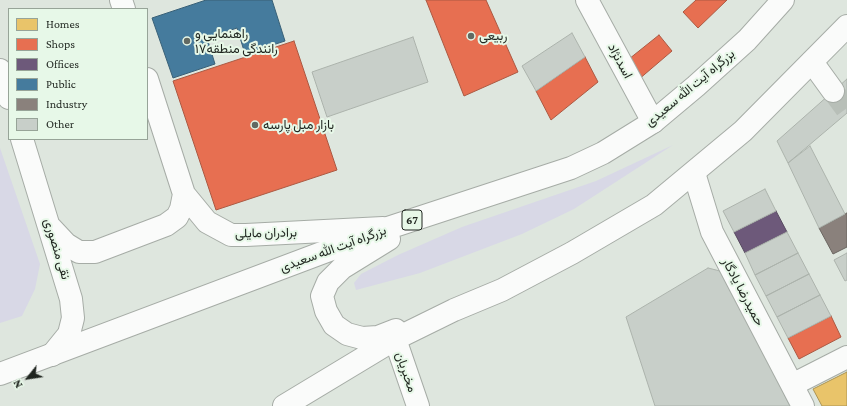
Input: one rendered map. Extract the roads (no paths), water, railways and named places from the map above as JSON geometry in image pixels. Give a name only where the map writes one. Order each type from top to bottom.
[{"type":"main road","name":"اسدنژاد","points":[[587,0],[653,122]]},
{"type":"main road","name":"بزرگراه آیت الله سعیدی","points":[[0,374],[388,228],[571,168],[603,153],[653,122],[696,86],[747,40],[783,0]]},
{"type":"main road","points":[[284,406],[395,339],[454,310],[502,290],[572,253],[654,205],[743,131],[847,26]]},
{"type":"main road","points":[[812,62],[833,91]]},
{"type":"main road","points":[[0,70],[8,95]]},
{"type":"main road","name":"برادران مایلی","points":[[148,82],[184,194],[207,222],[231,235],[388,228]]},
{"type":"main road","name":"نقی منصوری","points":[[22,140],[71,298],[73,318],[69,334],[52,355]]},
{"type":"main road","name":"حمیدرضا یادگار","points":[[694,173],[712,232],[803,406]]},
{"type":"main road","points":[[50,227],[66,244],[79,252],[95,252],[166,225],[177,217],[181,210],[184,194]]},
{"type":"main road","points":[[431,214],[342,268],[328,282],[322,296],[326,311],[334,325],[347,334],[362,338],[378,336],[454,310]]},
{"type":"main road","name":"مخبریان","points":[[395,339],[418,406]]},
{"type":"main road","points":[[792,385],[847,357]]},
{"type":"tunnel","points":[[833,91],[847,110]]},
{"type":"place","name":"ربیعی","points":[[471,36]]},
{"type":"place","name":"راهنمایی و رانندگی منطقه۱۷","points":[[187,41]]},
{"type":"place","name":"بازار مبل پارسه","points":[[255,125]]}]
